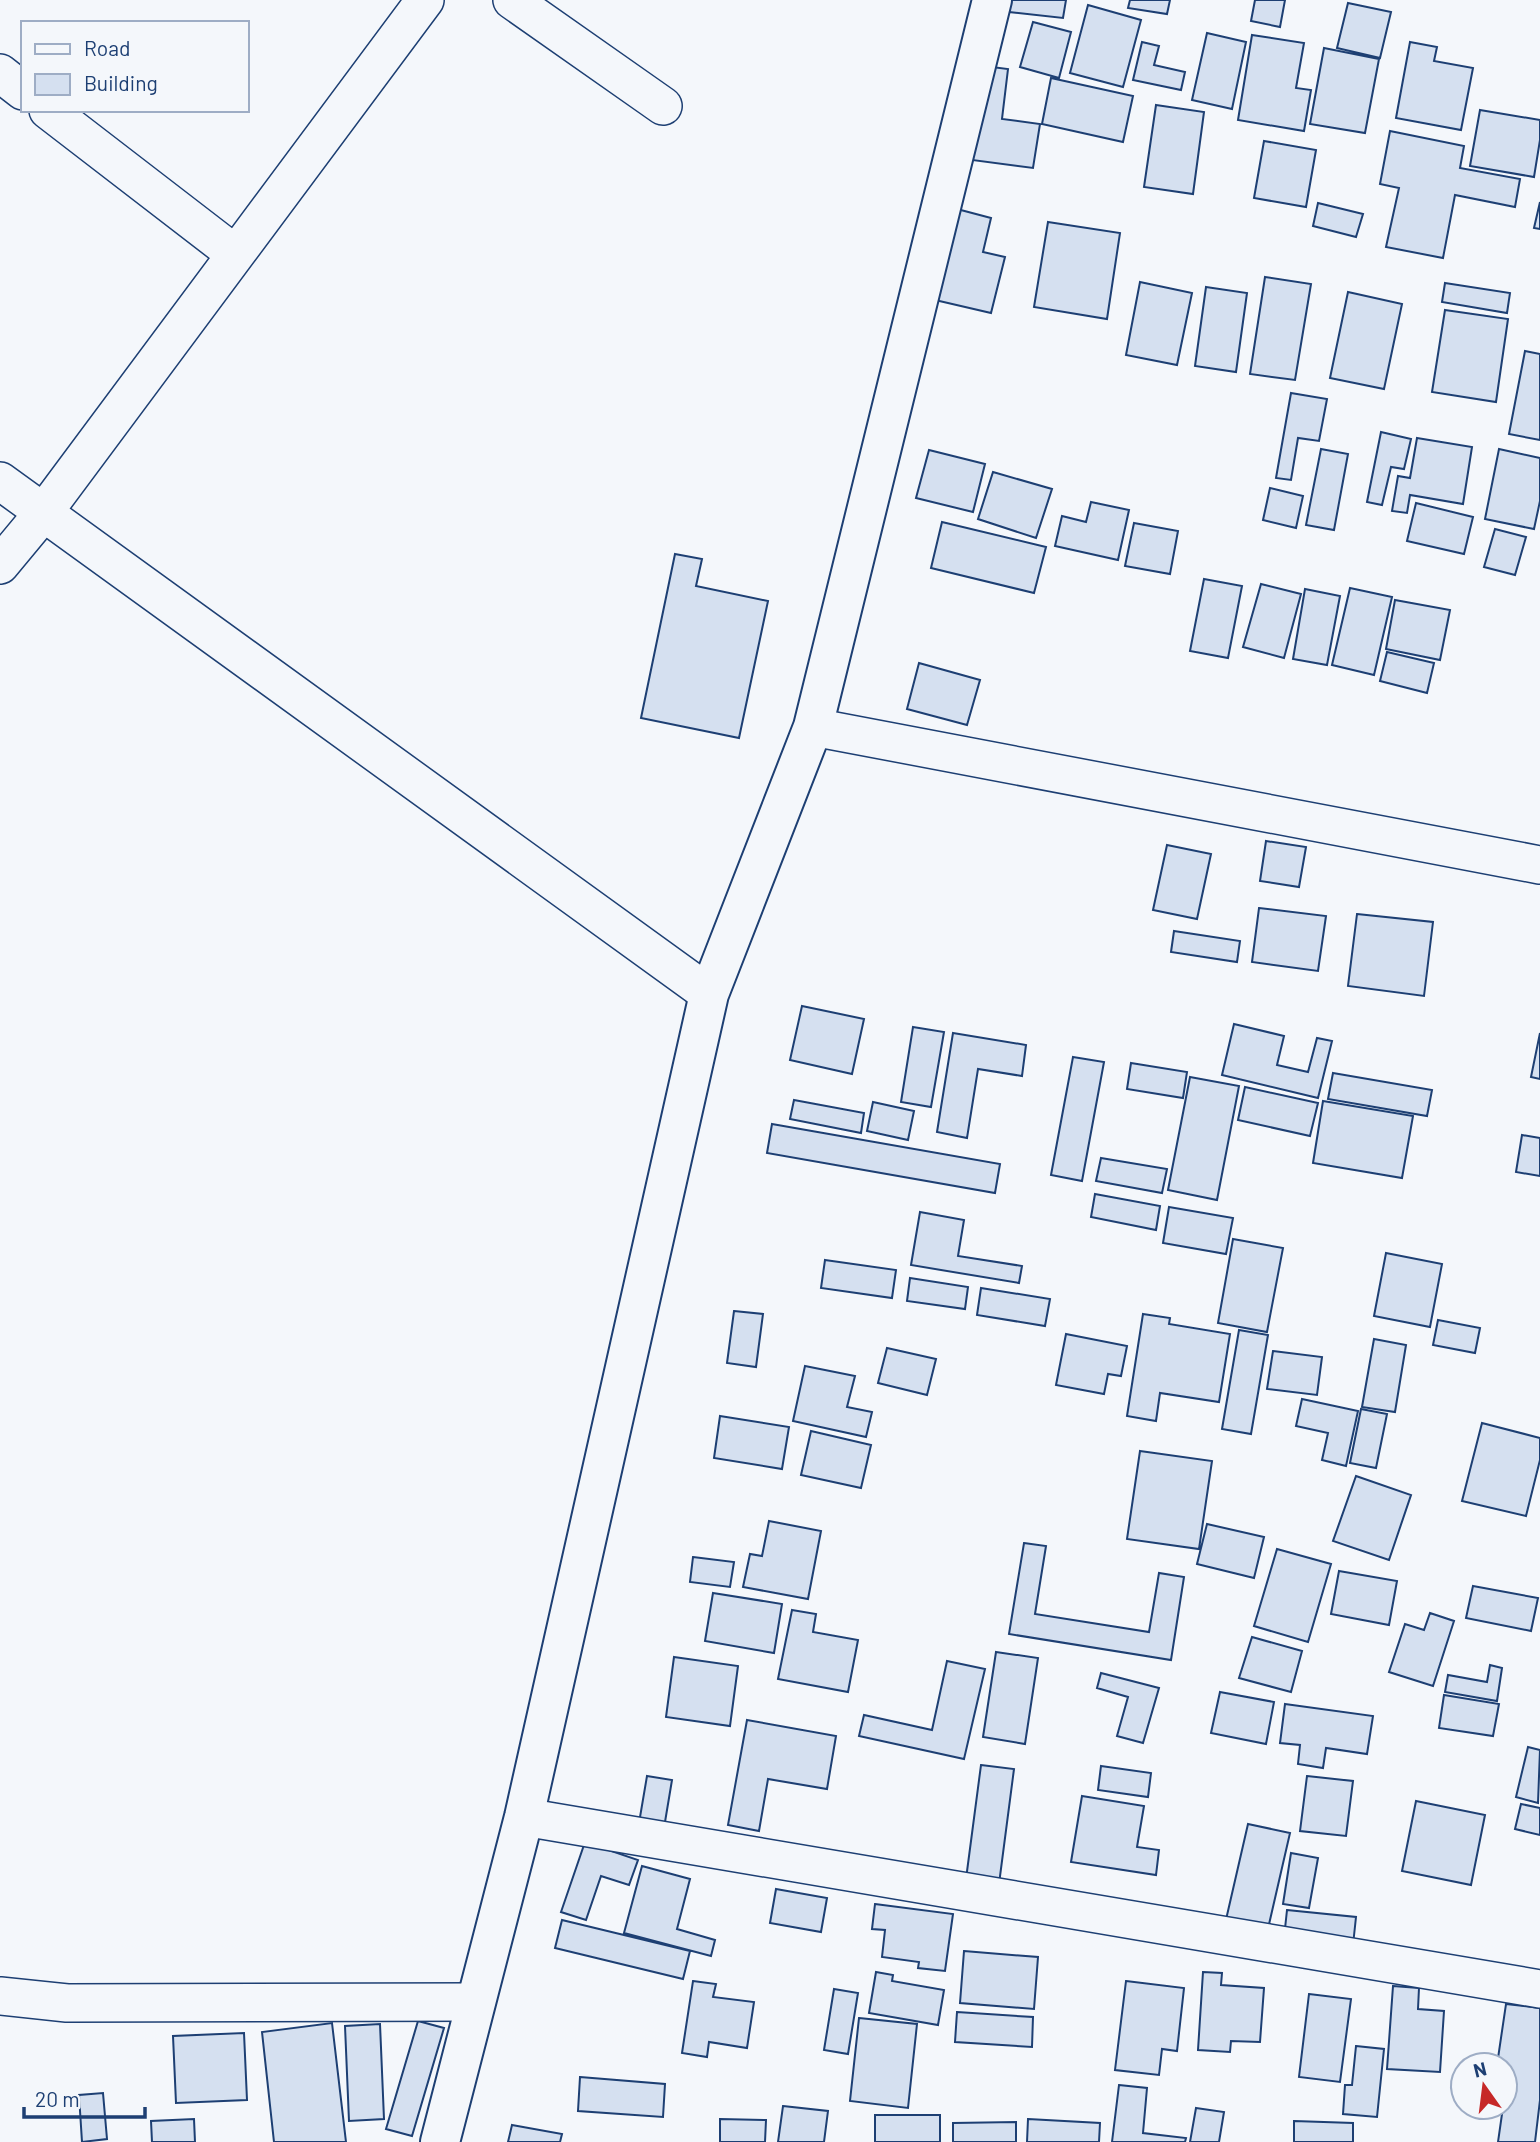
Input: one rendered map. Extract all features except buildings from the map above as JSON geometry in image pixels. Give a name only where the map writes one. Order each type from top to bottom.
[{"type":"street","points":[[0,565],[44,512],[425,0]]},
{"type":"street","points":[[512,0],[663,106]]},
{"type":"street","points":[[440,2142],[524,1817],[709,994],[813,727],[992,0]]},
{"type":"street","points":[[0,73],[21,89]]},
{"type":"street","points":[[51,112],[235,254]]},
{"type":"street","points":[[0,481],[709,994]]},
{"type":"street","points":[[813,727],[1540,865]]},
{"type":"street","points":[[524,1817],[1540,1989]]},
{"type":"street","points":[[0,1996],[67,2003],[476,2002]]}]
